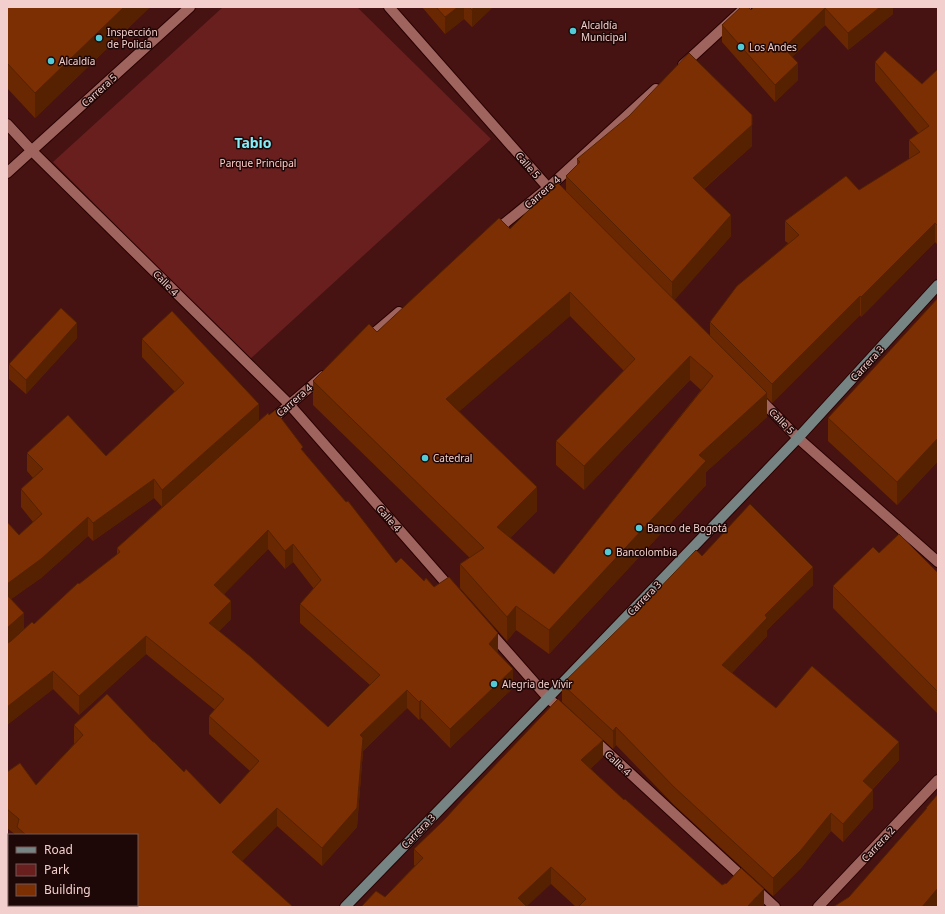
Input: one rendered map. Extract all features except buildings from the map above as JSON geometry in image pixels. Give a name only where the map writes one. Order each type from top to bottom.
[{"type":"main road","name":"Carrera 3","points":[[345,907],[798,438],[938,285]]},
{"type":"street","name":"Carrera 5","points":[[7,173],[190,7]]},
{"type":"street","name":"Calle 5","points":[[389,7],[559,199]]},
{"type":"street","points":[[676,71],[746,7]]},
{"type":"street","name":"Carrera 4","points":[[487,238],[548,188],[664,81]]},
{"type":"street","name":"Calle 4","points":[[7,124],[32,151],[289,404],[460,598]]},
{"type":"street","points":[[361,344],[409,303]]},
{"type":"street","name":"Carrera 4","points":[[260,430],[331,369]]},
{"type":"street","name":"Calle 5","points":[[754,393],[798,438],[938,562]]},
{"type":"street","points":[[480,622],[548,698],[571,719]]},
{"type":"street","name":"Calle 4","points":[[588,735],[775,907]]},
{"type":"street","name":"Carrera 2","points":[[818,907],[938,780]]},
{"type":"green space","name":"Parque Principal","points":[[223,7],[357,7],[491,139],[249,360],[53,162]]},
{"type":"place","name":"Alcaldía Municipal","points":[[573,31]]},
{"type":"place","name":"Inspección de Policía","points":[[99,38]]},
{"type":"place","name":"Los Andes","points":[[741,47]]},
{"type":"place","name":"Alcaldía","points":[[51,61]]},
{"type":"place","name":"Catedral","points":[[425,458]]},
{"type":"place","name":"Banco de Bogotá","points":[[639,528]]},
{"type":"place","name":"Bancolombia","points":[[608,552]]},
{"type":"place","name":"Alegria de Vivir","points":[[494,684]]},
{"type":"district","name":"Tabio","points":[[253,143]]}]
